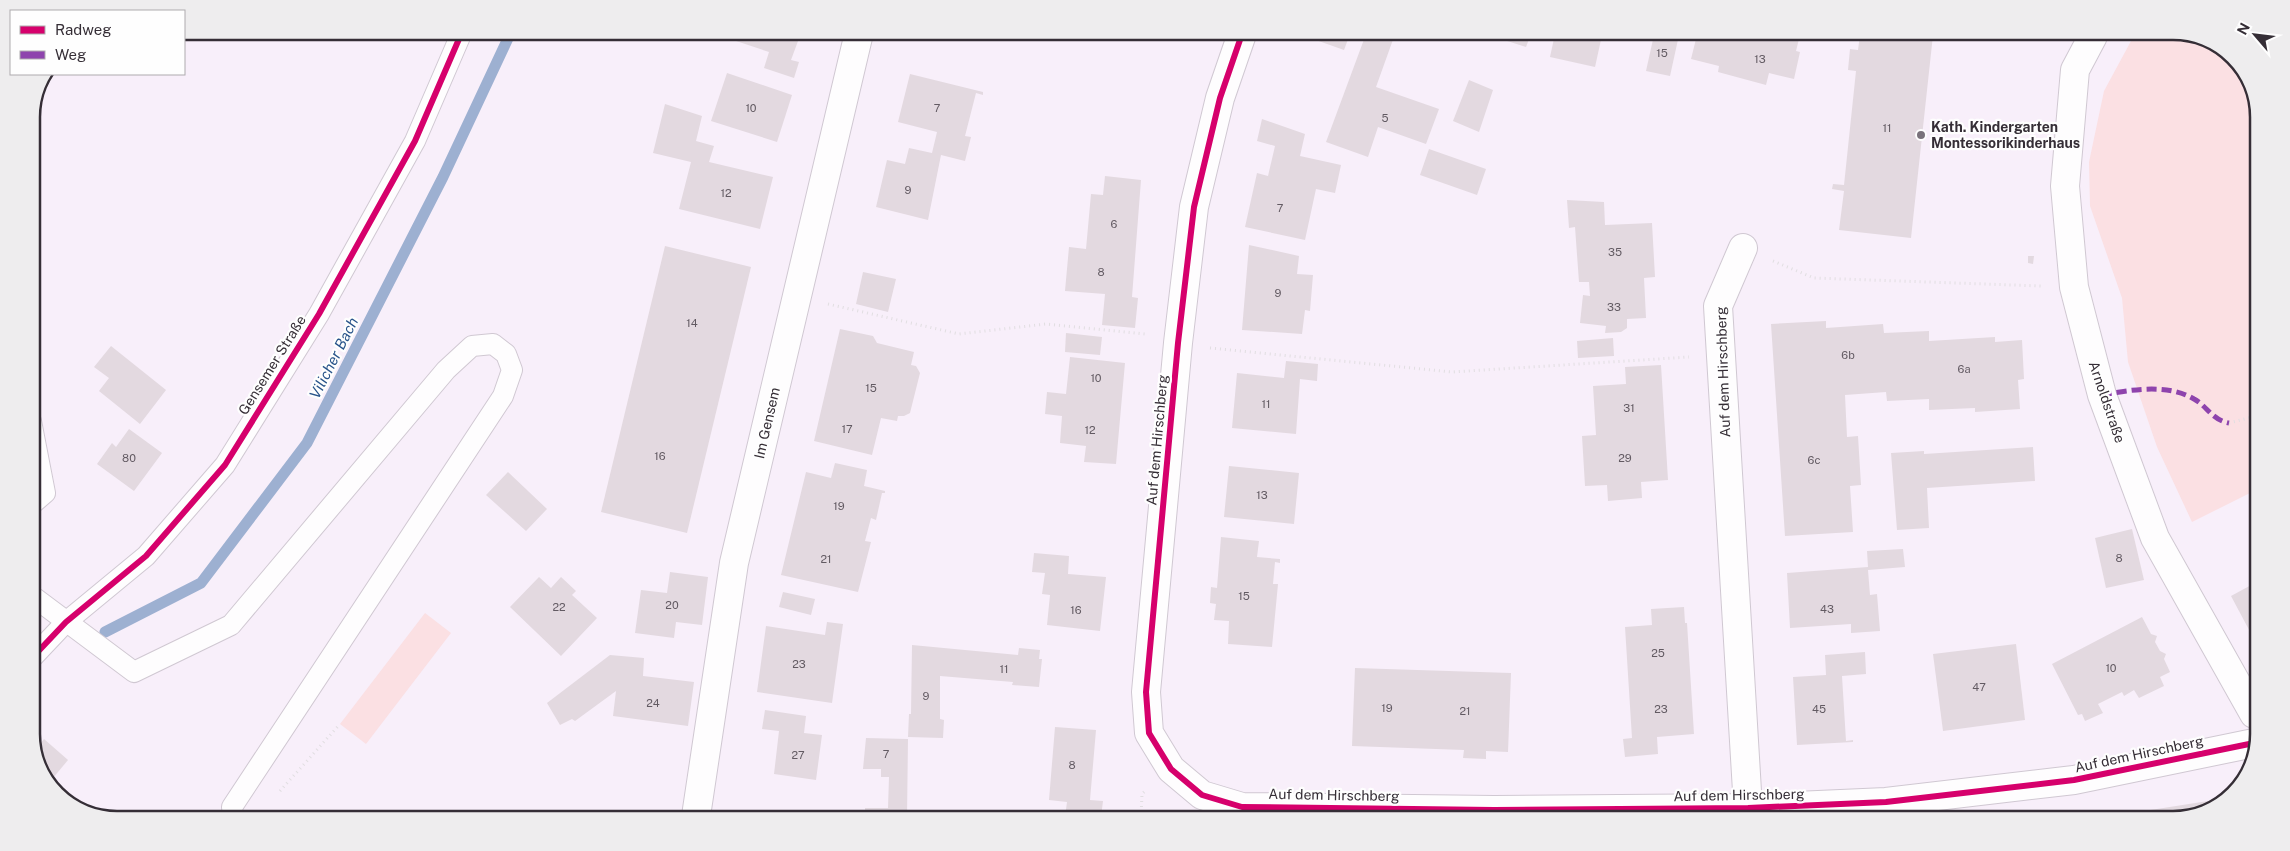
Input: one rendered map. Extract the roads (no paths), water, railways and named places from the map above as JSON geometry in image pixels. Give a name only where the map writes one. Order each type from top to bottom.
[{"type":"street","name":"Im Gensem","points":[[697,811],[734,563],[856,40]]},
{"type":"street","name":"Auf dem Hirschberg","points":[[1240,40],[1220,98],[1194,207],[1178,342],[1146,692],[1148,733],[1171,769],[1202,795],[1242,806],[1494,810],[1748,808],[1886,802],[2074,780],[2249,744]]},
{"type":"street","name":"Arnoldstraße","points":[[2091,40],[2075,70],[2065,186],[2074,287],[2102,395],[2156,538],[2250,707]]},
{"type":"street","name":"Auf dem Hirschberg","points":[[1743,248],[1718,306],[1748,808]]},
{"type":"lane","name":"Gensemer Straße","points":[[40,650],[66,622],[146,556],[225,465],[319,314],[405,158],[458,40]]},
{"type":"lane","points":[[40,601],[134,672],[231,625],[446,370],[472,346],[493,344],[506,354],[512,370],[503,396],[232,807],[232,811]]},
{"type":"waterway","name":"Vilicher Bach","points":[[105,632],[201,583],[307,443],[443,177],[507,40]]},
{"type":"place","name":"Kath. Kindergarten Montessorikinderhaus","points":[[1921,135]]}]
